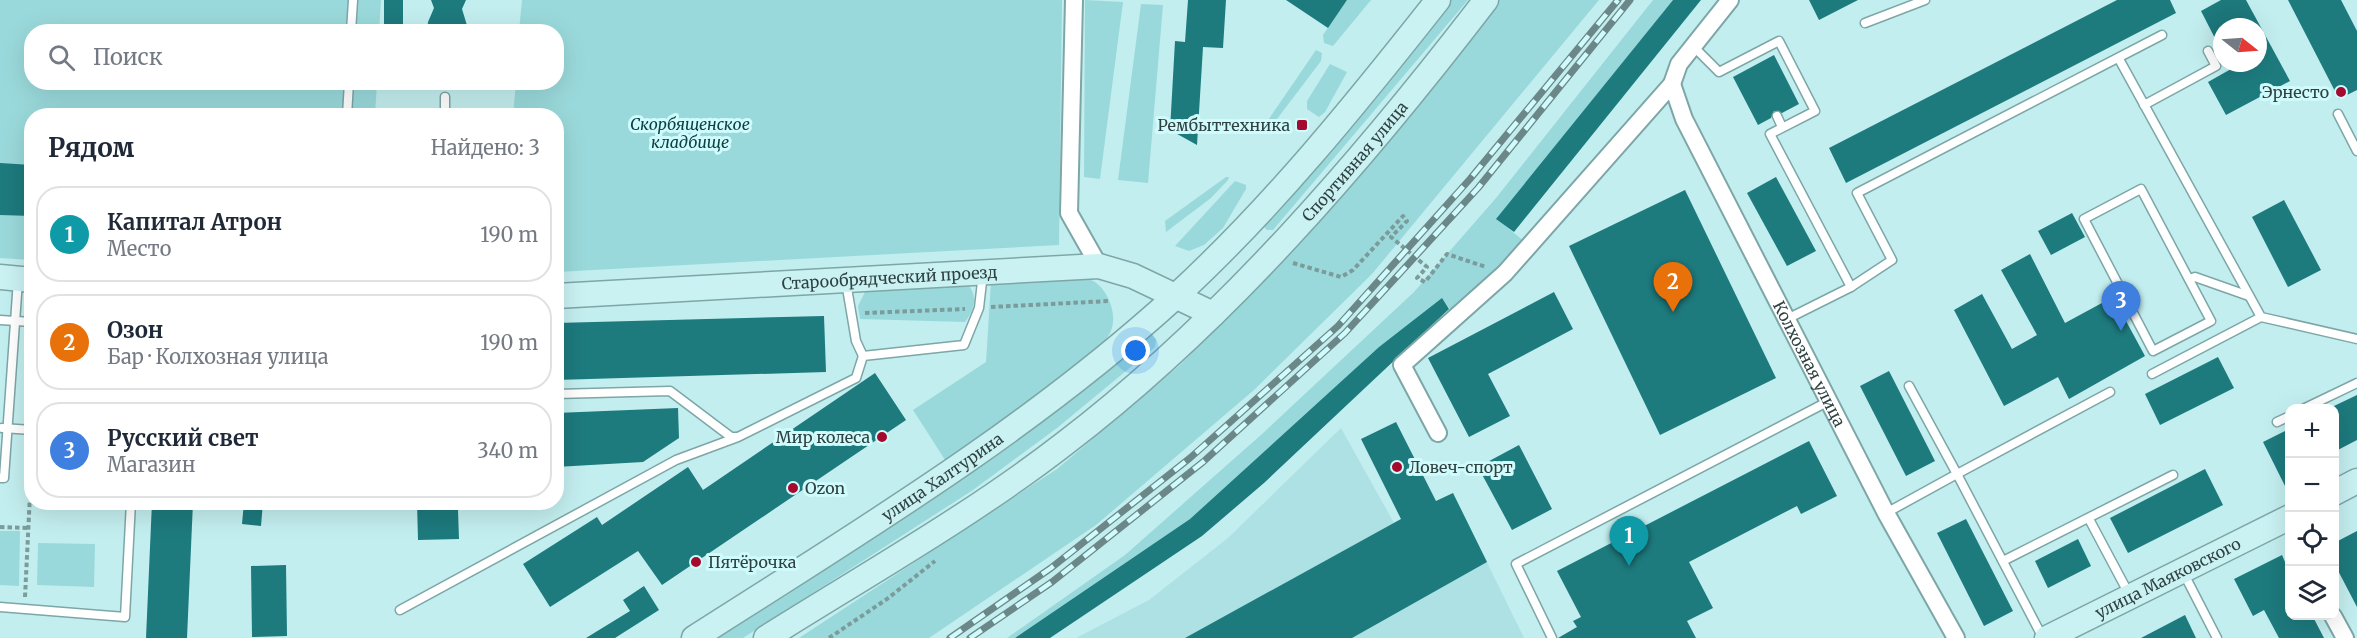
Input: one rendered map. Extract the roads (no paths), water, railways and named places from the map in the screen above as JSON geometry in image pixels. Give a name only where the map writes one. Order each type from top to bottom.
[{"type":"main road","points":[[1175,297],[1259,215],[1351,110],[1438,0]]},
{"type":"main road","name":"Спортивная улица","points":[[1213,314],[1286,240],[1486,0]]},
{"type":"main road","name":"Старообрядческий проезд","points":[[564,296],[1099,267],[1133,276],[1213,314]]},
{"type":"main road","name":"улица Халтурина","points":[[694,638],[957,470],[1037,412],[1175,297]]},
{"type":"main road","points":[[766,638],[979,505],[1064,445],[1164,363],[1213,314]]},
{"type":"main road","points":[[2339,490],[2357,481]]},
{"type":"main road","name":"улица Маяковского","points":[[2045,638],[2182,571],[2285,526]]},
{"type":"street","points":[[1074,0],[1069,213],[1099,267]]},
{"type":"street","points":[[1438,433],[1402,365],[1504,273],[1672,84],[1679,64],[1730,0]]},
{"type":"street","name":"Колхозная улица","points":[[1672,84],[1684,119],[1886,513],[1956,638]]},
{"type":"street","points":[[2336,620],[2345,638]]},
{"type":"lane","points":[[352,24],[353,0]]},
{"type":"lane","points":[[1865,23],[1925,0]]},
{"type":"lane","points":[[1787,319],[1851,287],[1892,260],[1857,193],[2163,35]]},
{"type":"lane","points":[[1693,46],[1719,72],[1779,41],[1815,111],[1770,134],[1851,287]]},
{"type":"lane","points":[[2144,105],[2216,66],[2208,51]]},
{"type":"lane","points":[[2119,59],[2261,317]]},
{"type":"lane","points":[[347,108],[349,90]]},
{"type":"lane","points":[[445,97],[445,108]]},
{"type":"lane","points":[[2338,114],[2357,151]]},
{"type":"lane","points":[[1777,116],[1782,127]]},
{"type":"lane","points":[[2141,189],[2189,279],[2211,321],[2153,351],[2084,219],[2141,189]]},
{"type":"lane","points":[[863,356],[964,345],[979,308],[983,273]]},
{"type":"lane","points":[[2189,279],[2195,277],[2249,296]]},
{"type":"lane","points":[[0,478],[4,478],[3,428],[15,321],[16,279]]},
{"type":"lane","points":[[400,610],[675,460],[738,437],[856,378],[863,356],[856,341],[846,282]]},
{"type":"lane","points":[[2152,374],[2261,317],[2357,339]]},
{"type":"lane","points":[[0,320],[24,322]]},
{"type":"lane","points":[[2313,404],[2357,383]]},
{"type":"lane","points":[[1909,386],[2045,638]]},
{"type":"lane","points":[[564,394],[670,391],[731,437],[738,437]]},
{"type":"lane","points":[[1886,513],[2110,392]]},
{"type":"lane","points":[[1552,638],[1516,564],[1829,401]]},
{"type":"lane","points":[[2277,422],[2285,418]]},
{"type":"lane","points":[[3,428],[24,429]]},
{"type":"lane","points":[[2002,561],[2173,475]]},
{"type":"lane","points":[[0,608],[125,617],[131,510]]},
{"type":"lane","points":[[2089,519],[2130,597]]},
{"type":"lane","points":[[2182,571],[2217,638]]},
{"type":"railway","points":[[950,638],[1051,568],[1190,458],[1338,326],[1470,179],[1618,0]]},
{"type":"railway","points":[[970,638],[1052,582],[1203,462],[1345,333],[1478,188],[1630,0]]},
{"type":"place","name":"Эрнесто","points":[[2341,92]]},
{"type":"place","name":"Рембыттехника","points":[[1302,125]]},
{"type":"place","name":"Озон","points":[[1673,312]]},
{"type":"place","name":"Русский свет","points":[[2121,331]]},
{"type":"place","name":"Мир колеса","points":[[882,437]]},
{"type":"place","name":"Ловеч-спорт","points":[[1397,467]]},
{"type":"place","name":"Ozon","points":[[793,488]]},
{"type":"place","name":"Пятёрочка","points":[[696,562]]},
{"type":"place","name":"Капитал Атрон","points":[[1629,566]]},
{"type":"park label","name":"Скорбященское кладбище","points":[[690,133]]}]
